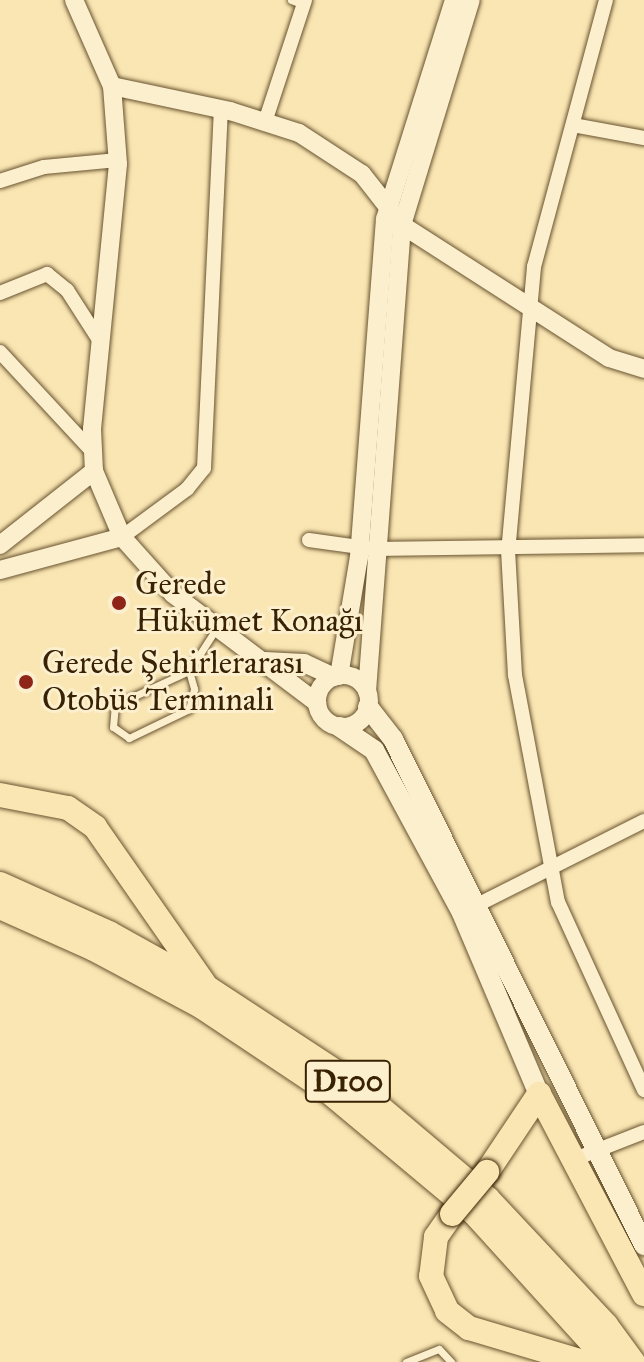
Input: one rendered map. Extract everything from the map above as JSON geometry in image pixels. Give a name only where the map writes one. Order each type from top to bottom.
[{"type":"highway","points":[[0,795],[68,808],[95,827],[208,988]]},
{"type":"highway","name":"D100","points":[[0,884],[109,933],[208,988],[345,1078],[488,1199],[606,1325],[633,1362]]},
{"type":"highway","name":"D100","points":[[0,907],[94,949],[202,1007],[328,1091],[474,1213],[609,1362]]},
{"type":"highway","points":[[583,1362],[469,1328],[447,1311],[431,1276],[436,1237],[487,1172],[539,1094],[644,1294]]},
{"type":"main road","points":[[367,699],[393,739],[470,909],[539,1094]]},
{"type":"main road","points":[[340,727],[374,750],[470,909],[644,1245]]},
{"type":"street","points":[[74,0],[112,86],[118,160],[92,451],[94,471],[122,537],[173,594],[265,661],[317,703],[327,722],[340,727],[355,724],[367,699],[366,549],[387,203],[454,0]]},
{"type":"street","points":[[317,703],[321,687],[336,676],[366,549],[402,225],[471,0]]},
{"type":"street","points":[[606,0],[534,267],[508,550],[515,675],[554,866],[558,902],[644,1090]]},
{"type":"street","points":[[265,122],[300,2]]},
{"type":"street","points":[[112,86],[221,109],[299,133],[362,174],[402,225],[609,358],[644,369]]},
{"type":"street","points":[[0,570],[122,537],[187,489],[204,468],[221,109]]},
{"type":"street","points":[[573,125],[644,138]]},
{"type":"street","points":[[0,181],[44,167],[118,160]]},
{"type":"street","points":[[0,293],[47,274],[67,290],[101,343]]},
{"type":"street","points":[[0,352],[92,451]]},
{"type":"street","points":[[0,545],[94,471]]},
{"type":"street","points":[[309,540],[366,549],[508,550],[644,545]]},
{"type":"street","points":[[265,661],[304,663],[336,676],[357,680],[367,699]]},
{"type":"street","points":[[470,909],[644,821]]},
{"type":"street","points":[[575,1159],[644,1132]]},
{"type":"lane","points":[[189,671],[194,689],[189,709],[129,738],[113,727],[115,705],[189,671],[218,627]]},
{"type":"lane","points":[[406,1362],[439,1349],[451,1362]]},
{"type":"place","name":"Gerede Hükümet Konağı","points":[[119,603]]},
{"type":"place","name":"Gerede Şehirlerarası Otobüs Terminali","points":[[26,682]]}]
